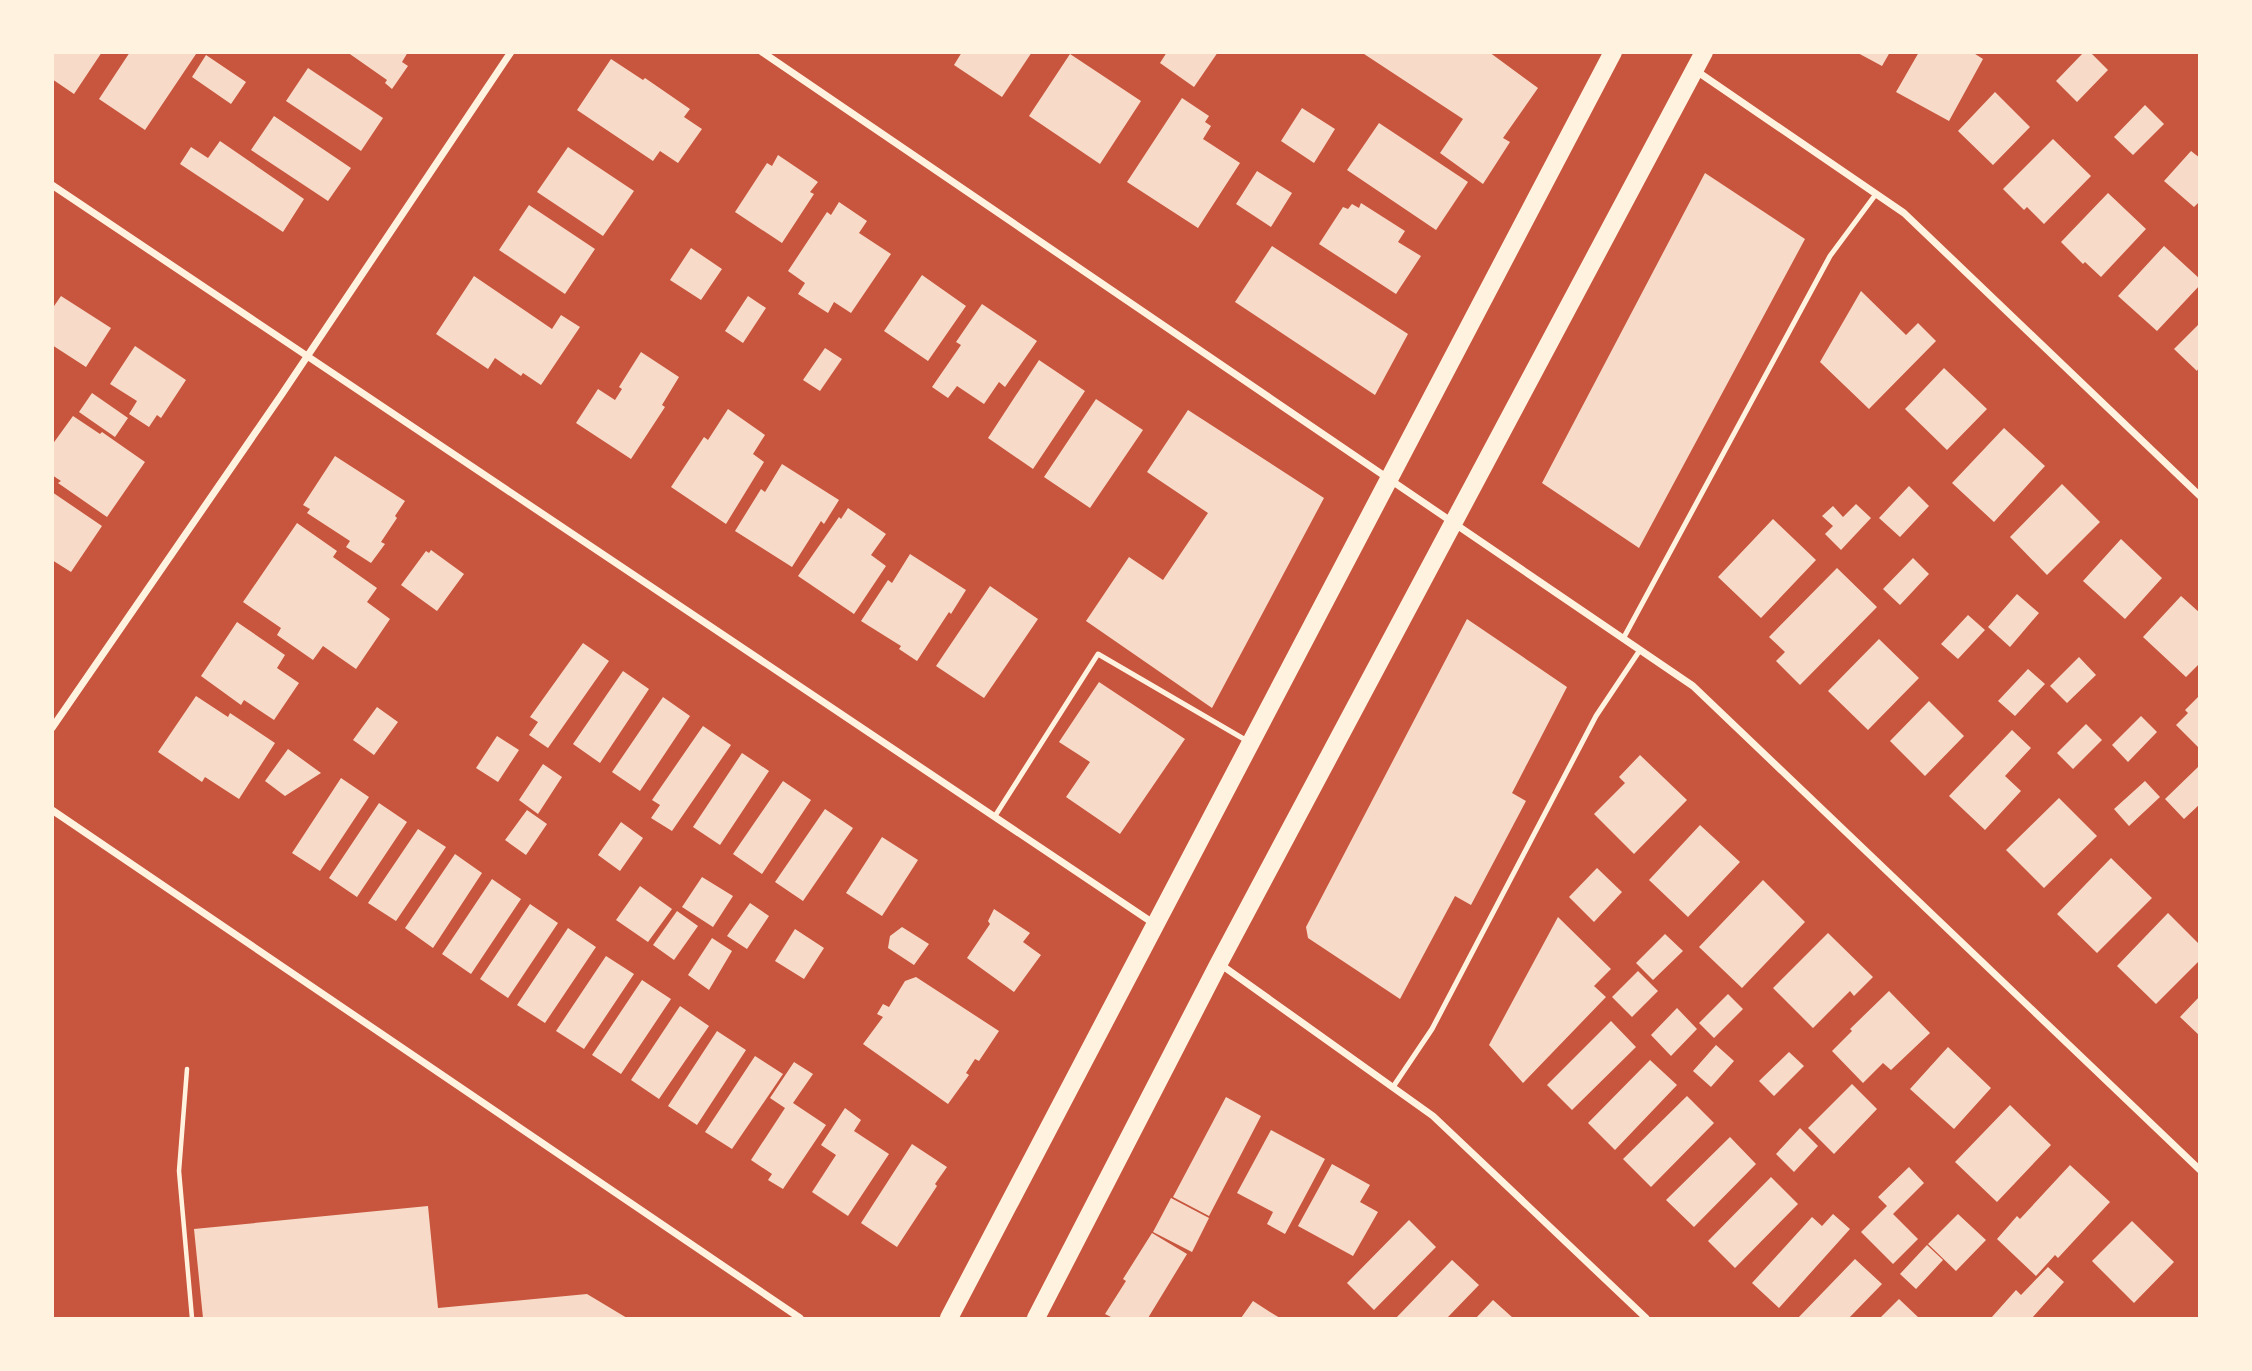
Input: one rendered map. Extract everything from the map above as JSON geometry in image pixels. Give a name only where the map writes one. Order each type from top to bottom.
[{"type":"main road","points":[[950,1318],[1613,52]]},
{"type":"main road","points":[[1036,1318],[1219,963],[1704,52]]},
{"type":"street","points":[[52,728],[511,52]]},
{"type":"street","points":[[762,52],[1693,686],[2200,1170]]},
{"type":"street","points":[[1695,70],[1904,213],[2200,496]]},
{"type":"street","points":[[52,185],[1157,925]]},
{"type":"street","points":[[52,810],[800,1318]]},
{"type":"street","points":[[1219,963],[1433,1116],[1646,1318]]},
{"type":"lane","points":[[1623,639],[1830,256],[1876,194]]},
{"type":"lane","points":[[1394,1087],[1432,1029],[1596,716],[1640,650]]},
{"type":"lane","points":[[995,816],[1098,654],[1251,744]]},
{"type":"path","points":[[187,1069],[179,1171],[192,1318]]},
{"type":"building","points":[[52,52],[102,52],[74,94],[52,79]]},
{"type":"building","points":[[130,52],[196,54],[145,130],[99,99]]},
{"type":"building","points":[[347,52],[408,52],[402,62],[408,66],[392,89],[385,83],[387,80]]},
{"type":"building","points":[[962,52],[1032,52],[1002,97],[954,65]]},
{"type":"building","points":[[1167,52],[1218,52],[1194,87],[1160,63]]},
{"type":"building","points":[[1361,52],[1489,52],[1538,88],[1503,138],[1510,142],[1483,184],[1440,153],[1463,119]]},
{"type":"building","points":[[1856,52],[1890,52],[1882,66]]},
{"type":"building","points":[[1919,52],[1972,52],[1983,59],[1949,121],[1896,92]]},
{"type":"building","points":[[2084,52],[2090,52],[2108,70],[2077,102],[2056,81]]},
{"type":"building","points":[[1070,54],[1141,101],[1100,164],[1029,116]]},
{"type":"building","points":[[206,55],[246,82],[231,104],[192,77]]},
{"type":"building","points":[[611,59],[643,80],[645,78],[690,109],[684,117],[702,129],[678,163],[660,151],[653,161],[577,110]]},
{"type":"building","points":[[308,68],[383,118],[361,151],[286,101]]},
{"type":"building","points":[[1995,92],[2030,127],[1993,165],[1958,131]]},
{"type":"building","points":[[1182,98],[1209,116],[1205,122],[1211,126],[1203,139],[1240,163],[1198,228],[1127,182]]},
{"type":"building","points":[[2145,105],[2164,124],[2133,155],[2114,137]]},
{"type":"building","points":[[1302,108],[1335,129],[1314,163],[1281,141]]},
{"type":"building","points":[[274,116],[351,168],[328,201],[251,150]]},
{"type":"building","points":[[1379,123],[1468,182],[1436,230],[1347,170]]},
{"type":"building","points":[[2053,139],[2091,176],[2044,224],[2027,207],[2024,210],[2003,189]]},
{"type":"building","points":[[220,141],[304,199],[283,232],[180,164],[191,147],[208,158]]},
{"type":"building","points":[[568,147],[634,191],[603,236],[537,192]]},
{"type":"building","points":[[2191,151],[2200,158],[2200,201],[2194,207],[2164,181]]},
{"type":"building","points":[[778,155],[818,182],[810,192],[814,194],[782,243],[735,212],[767,163],[772,166]]},
{"type":"building","points":[[1257,171],[1292,193],[1271,227],[1236,204]]},
{"type":"building","points":[[1705,173],[1805,239],[1639,548],[1542,483]]},
{"type":"building","points":[[2108,193],[2146,229],[2101,277],[2061,242]]},
{"type":"building","points":[[839,202],[867,221],[859,233],[891,254],[851,313],[834,302],[828,313],[798,294],[805,283],[788,271],[827,212],[831,215]]},
{"type":"building","points":[[1361,203],[1405,231],[1398,242],[1421,256],[1396,294],[1319,244],[1343,207],[1348,209],[1352,204],[1359,208]]},
{"type":"building","points":[[529,205],[595,249],[565,294],[499,250]]},
{"type":"building","points":[[1272,246],[1408,334],[1375,395],[1235,302]]},
{"type":"building","points":[[2164,246],[2200,279],[2200,285],[2157,331],[2118,296]]},
{"type":"building","points":[[691,248],[722,269],[701,300],[670,280]]},
{"type":"building","points":[[922,275],[966,306],[928,361],[884,331]]},
{"type":"building","points":[[474,276],[552,329],[561,315],[580,327],[541,385],[523,373],[521,376],[495,358],[488,369],[436,334]]},
{"type":"building","points":[[1861,291],[1906,335],[1918,323],[1936,341],[1869,409],[1820,362]]},
{"type":"building","points":[[61,296],[111,328],[86,367],[52,345],[52,309]]},
{"type":"building","points":[[748,296],[766,308],[743,343],[725,331]]},
{"type":"building","points":[[982,304],[1037,341],[1005,387],[999,382],[984,404],[957,386],[948,398],[932,387],[961,345],[956,342]]},
{"type":"building","points":[[2200,323],[2200,371],[2197,371],[2174,349]]},
{"type":"building","points":[[135,346],[186,380],[161,418],[157,415],[149,427],[129,414],[137,401],[110,384]]},
{"type":"building","points":[[825,348],[842,359],[820,391],[803,380]]},
{"type":"building","points":[[641,352],[679,377],[662,405],[665,407],[631,459],[576,423],[598,389],[615,400],[622,389],[619,387]]},
{"type":"building","points":[[1039,360],[1085,391],[1033,469],[988,438]]},
{"type":"building","points":[[1944,368],[1987,409],[1947,450],[1905,409]]},
{"type":"building","points":[[92,393],[128,418],[115,437],[79,412]]},
{"type":"building","points":[[1096,399],[1143,430],[1090,508],[1044,477]]},
{"type":"building","points":[[728,409],[765,435],[753,454],[764,462],[726,524],[671,487],[704,437],[708,440]]},
{"type":"building","points":[[1188,410],[1324,498],[1212,708],[1086,621],[1129,557],[1163,580],[1208,513],[1147,472]]},
{"type":"building","points":[[73,416],[100,434],[102,432],[145,462],[107,517],[58,483],[61,481],[52,475],[52,445]]},
{"type":"building","points":[[2004,428],[2045,466],[1994,522],[1952,483]]},
{"type":"building","points":[[335,456],[405,501],[381,542],[385,544],[371,563],[346,547],[350,541],[307,513],[310,509],[303,505]]},
{"type":"building","points":[[782,464],[839,500],[824,524],[821,521],[792,567],[735,531],[761,489],[765,492]]},
{"type":"building","points":[[2062,484],[2100,522],[2047,575],[2010,537]]},
{"type":"building","points":[[1909,486],[1929,506],[1900,537],[1879,518]]},
{"type":"building","points":[[52,492],[102,526],[71,572],[52,560]]},
{"type":"building","points":[[1856,504],[1871,518],[1841,550],[1825,534],[1833,526],[1822,516],[1833,506],[1843,517]]},
{"type":"building","points":[[848,508],[886,534],[871,555],[886,566],[854,614],[798,576]]},
{"type":"building","points":[[1773,519],[1816,560],[1761,618],[1718,577]]},
{"type":"building","points":[[297,523],[337,551],[333,557],[377,588],[367,602],[390,619],[356,669],[323,646],[313,660],[277,635],[281,628],[243,602]]},
{"type":"building","points":[[2121,539],[2162,578],[2125,619],[2083,581]]},
{"type":"building","points":[[431,550],[464,574],[437,611],[401,585],[426,551],[429,553]]},
{"type":"building","points":[[910,554],[966,590],[917,661],[899,649],[901,646],[861,621],[888,580],[892,583]]},
{"type":"building","points":[[1913,558],[1929,574],[1900,605],[1883,589]]},
{"type":"building","points":[[1837,568],[1877,607],[1800,685],[1776,661],[1785,652],[1769,637]]},
{"type":"building","points":[[990,586],[1038,619],[984,698],[936,666]]},
{"type":"building","points":[[2017,594],[2039,613],[2010,647],[1988,627]]},
{"type":"building","points":[[2181,596],[2200,613],[2200,663],[2186,677],[2143,637]]},
{"type":"building","points":[[1968,615],[1985,630],[1958,659],[1941,644]]},
{"type":"building","points":[[1467,619],[1567,687],[1512,793],[1526,801],[1471,905],[1455,896],[1400,999],[1308,938],[1306,927]]},
{"type":"building","points":[[237,622],[285,655],[277,668],[299,683],[274,720],[244,700],[241,705],[201,676]]},
{"type":"building","points":[[1879,639],[1919,678],[1868,730],[1828,691]]},
{"type":"building","points":[[583,643],[609,661],[548,748],[529,735],[538,722],[530,717]]},
{"type":"building","points":[[2079,657],[2096,675],[2067,703],[2050,686]]},
{"type":"building","points":[[2028,669],[2045,684],[2015,716],[1998,701]]},
{"type":"building","points":[[623,671],[649,689],[600,763],[573,744]]},
{"type":"building","points":[[1099,682],[1185,739],[1120,834],[1066,797],[1090,762],[1059,742]]},
{"type":"building","points":[[2200,695],[2200,749],[2176,725],[2188,713],[2185,710]]},
{"type":"building","points":[[196,696],[228,717],[230,713],[275,743],[239,799],[205,777],[202,782],[158,752]]},
{"type":"building","points":[[663,697],[690,716],[640,791],[612,772]]},
{"type":"building","points":[[1929,701],[1964,736],[1925,776],[1890,741]]},
{"type":"building","points":[[377,707],[398,722],[374,755],[353,740]]},
{"type":"building","points":[[2141,716],[2157,732],[2128,762],[2112,745]]},
{"type":"building","points":[[2086,724],[2102,740],[2073,769],[2057,753]]},
{"type":"building","points":[[703,726],[731,745],[672,831],[651,818],[660,805],[652,800]]},
{"type":"building","points":[[2012,730],[2031,748],[2005,776],[2021,791],[1985,830],[1949,796]]},
{"type":"building","points":[[497,736],[519,750],[498,782],[476,768]]},
{"type":"building","points":[[288,749],[321,773],[285,796],[265,781]]},
{"type":"building","points":[[742,753],[769,771],[720,845],[693,827]]},
{"type":"building","points":[[1640,755],[1687,800],[1634,854],[1594,814],[1625,783],[1619,777]]},
{"type":"building","points":[[543,764],[562,777],[538,814],[519,800]]},
{"type":"building","points":[[2198,767],[2200,804],[2184,819],[2165,799]]},
{"type":"building","points":[[341,778],[369,797],[320,871],[292,853]]},
{"type":"building","points":[[783,781],[811,800],[762,874],[733,854]]},
{"type":"building","points":[[2145,781],[2160,797],[2129,826],[2114,809]]},
{"type":"building","points":[[2059,798],[2097,836],[2044,888],[2006,850]]},
{"type":"building","points":[[379,803],[407,822],[357,897],[329,878]]},
{"type":"building","points":[[825,809],[853,828],[803,901],[775,882]]},
{"type":"building","points":[[527,810],[547,824],[526,855],[505,840]]},
{"type":"building","points":[[621,822],[643,838],[620,871],[598,855]]},
{"type":"building","points":[[1700,825],[1740,862],[1688,917],[1649,880]]},
{"type":"building","points":[[418,829],[446,847],[396,921],[368,903]]},
{"type":"building","points":[[882,837],[918,860],[882,916],[846,893]]},
{"type":"building","points":[[455,854],[482,873],[433,948],[405,928]]},
{"type":"building","points":[[2111,858],[2152,898],[2097,953],[2057,914]]},
{"type":"building","points":[[1597,868],[1622,892],[1594,922],[1569,897]]},
{"type":"building","points":[[702,877],[733,896],[713,927],[682,907]]},
{"type":"building","points":[[492,879],[521,899],[471,974],[442,954]]},
{"type":"building","points":[[1763,880],[1805,922],[1742,988],[1699,947]]},
{"type":"building","points":[[640,886],[672,909],[648,942],[616,920]]},
{"type":"building","points":[[750,903],[769,916],[747,949],[727,936]]},
{"type":"building","points":[[530,904],[558,923],[508,998],[480,979]]},
{"type":"building","points":[[994,909],[1030,933],[1023,942],[1041,955],[1014,992],[967,958],[990,924],[988,921]]},
{"type":"building","points":[[677,911],[698,926],[674,960],[653,945]]},
{"type":"building","points":[[2168,913],[2200,945],[2200,960],[2156,1004],[2117,966]]},
{"type":"building","points":[[1558,917],[1611,969],[1594,986],[1606,997],[1523,1083],[1489,1045]]},
{"type":"building","points":[[902,927],[929,944],[914,965],[888,948],[890,936]]},
{"type":"building","points":[[568,928],[596,947],[545,1023],[517,1005]]},
{"type":"building","points":[[795,929],[824,948],[804,979],[775,961]]},
{"type":"building","points":[[1828,933],[1873,977],[1854,996],[1850,991],[1813,1028],[1773,988]]},
{"type":"building","points":[[1665,934],[1683,951],[1653,980],[1636,963]]},
{"type":"building","points":[[712,938],[732,951],[709,990],[688,975]]},
{"type":"building","points":[[606,956],[634,974],[584,1049],[556,1031]]},
{"type":"building","points":[[1638,971],[1658,991],[1632,1017],[1612,997]]},
{"type":"building","points":[[916,977],[999,1031],[979,1061],[975,1059],[966,1073],[969,1075],[948,1104],[863,1044],[883,1017],[877,1014],[883,1004],[889,1007],[905,981]]},
{"type":"building","points":[[642,980],[671,999],[621,1074],[592,1055]]},
{"type":"building","points":[[1889,991],[1930,1033],[1891,1070],[1883,1063],[1863,1083],[1832,1051],[1852,1031],[1850,1029]]},
{"type":"building","points":[[1728,994],[1743,1009],[1714,1038],[1699,1023]]},
{"type":"building","points":[[2200,996],[2200,1036],[2180,1017]]},
{"type":"building","points":[[680,1006],[709,1026],[659,1099],[631,1080]]},
{"type":"building","points":[[1677,1008],[1697,1029],[1671,1056],[1651,1035]]},
{"type":"building","points":[[1611,1021],[1636,1047],[1572,1110],[1547,1085]]},
{"type":"building","points":[[717,1031],[746,1050],[697,1125],[668,1106]]},
{"type":"building","points":[[1716,1045],[1734,1061],[1711,1087],[1693,1071]]},
{"type":"building","points":[[1948,1047],[1991,1088],[1954,1129],[1910,1089]]},
{"type":"building","points":[[1789,1052],[1804,1066],[1774,1096],[1759,1081]]},
{"type":"building","points":[[755,1056],[783,1074],[732,1149],[705,1132]]},
{"type":"building","points":[[1650,1060],[1677,1085],[1615,1150],[1588,1123]]},
{"type":"building","points":[[794,1062],[813,1074],[793,1103],[826,1125],[783,1189],[768,1180],[772,1174],[751,1160],[785,1108],[770,1098]]},
{"type":"building","points":[[1852,1084],[1877,1109],[1834,1154],[1808,1128]]},
{"type":"building","points":[[1687,1096],[1714,1123],[1651,1187],[1623,1159]]},
{"type":"building","points":[[1226,1097],[1261,1116],[1209,1216],[1173,1197]]},
{"type":"building","points":[[2010,1105],[2051,1145],[1997,1202],[1955,1162]]},
{"type":"building","points":[[845,1108],[861,1120],[854,1131],[889,1154],[848,1216],[812,1192],[836,1155],[821,1145]]},
{"type":"building","points":[[1800,1128],[1818,1146],[1794,1172],[1776,1154]]},
{"type":"building","points":[[1271,1130],[1325,1159],[1285,1234],[1267,1224],[1273,1212],[1237,1193]]},
{"type":"building","points":[[1730,1137],[1756,1164],[1694,1227],[1666,1200]]},
{"type":"building","points":[[912,1144],[947,1167],[897,1247],[861,1223]]},
{"type":"building","points":[[1332,1164],[1370,1185],[1360,1202],[1378,1212],[1353,1256],[1298,1226]]},
{"type":"building","points":[[2070,1165],[2110,1202],[2058,1258],[2055,1255],[2036,1276],[1997,1239],[2017,1216],[2020,1219]]},
{"type":"building","points":[[1909,1167],[1924,1183],[1893,1214],[1918,1239],[1893,1264],[1861,1232],[1887,1206],[1878,1197]]},
{"type":"building","points":[[1771,1177],[1798,1204],[1735,1268],[1708,1241]]},
{"type":"building","points":[[1171,1198],[1209,1218],[1192,1252],[1153,1232]]},
{"type":"building","points":[[428,1206],[438,1308],[587,1294],[627,1318],[203,1318],[194,1229]]},
{"type":"building","points":[[1833,1214],[1850,1229],[1779,1308],[1752,1283],[1812,1217],[1822,1226]]},
{"type":"building","points":[[1958,1214],[1986,1240],[1956,1271],[1928,1244]]},
{"type":"building","points":[[1409,1220],[1436,1247],[1374,1310],[1347,1283]]},
{"type":"building","points":[[2132,1221],[2174,1262],[2134,1303],[2092,1261]]},
{"type":"building","points":[[1152,1233],[1187,1254],[1148,1318],[1113,1318],[1105,1314],[1126,1281],[1123,1279]]},
{"type":"building","points":[[1927,1245],[1943,1260],[1916,1289],[1900,1274]]},
{"type":"building","points":[[1855,1259],[1882,1284],[1849,1318],[1798,1318]]},
{"type":"building","points":[[1452,1260],[1479,1285],[1447,1318],[1396,1318]]},
{"type":"building","points":[[2048,1267],[2064,1282],[2032,1318],[1991,1318],[2016,1290],[2021,1295]]},
{"type":"building","points":[[1899,1299],[1919,1318],[1880,1318]]},
{"type":"building","points":[[1493,1300],[1513,1318],[1476,1318]]},
{"type":"building","points":[[1253,1301],[1270,1312],[1280,1318],[1241,1318]]}]
